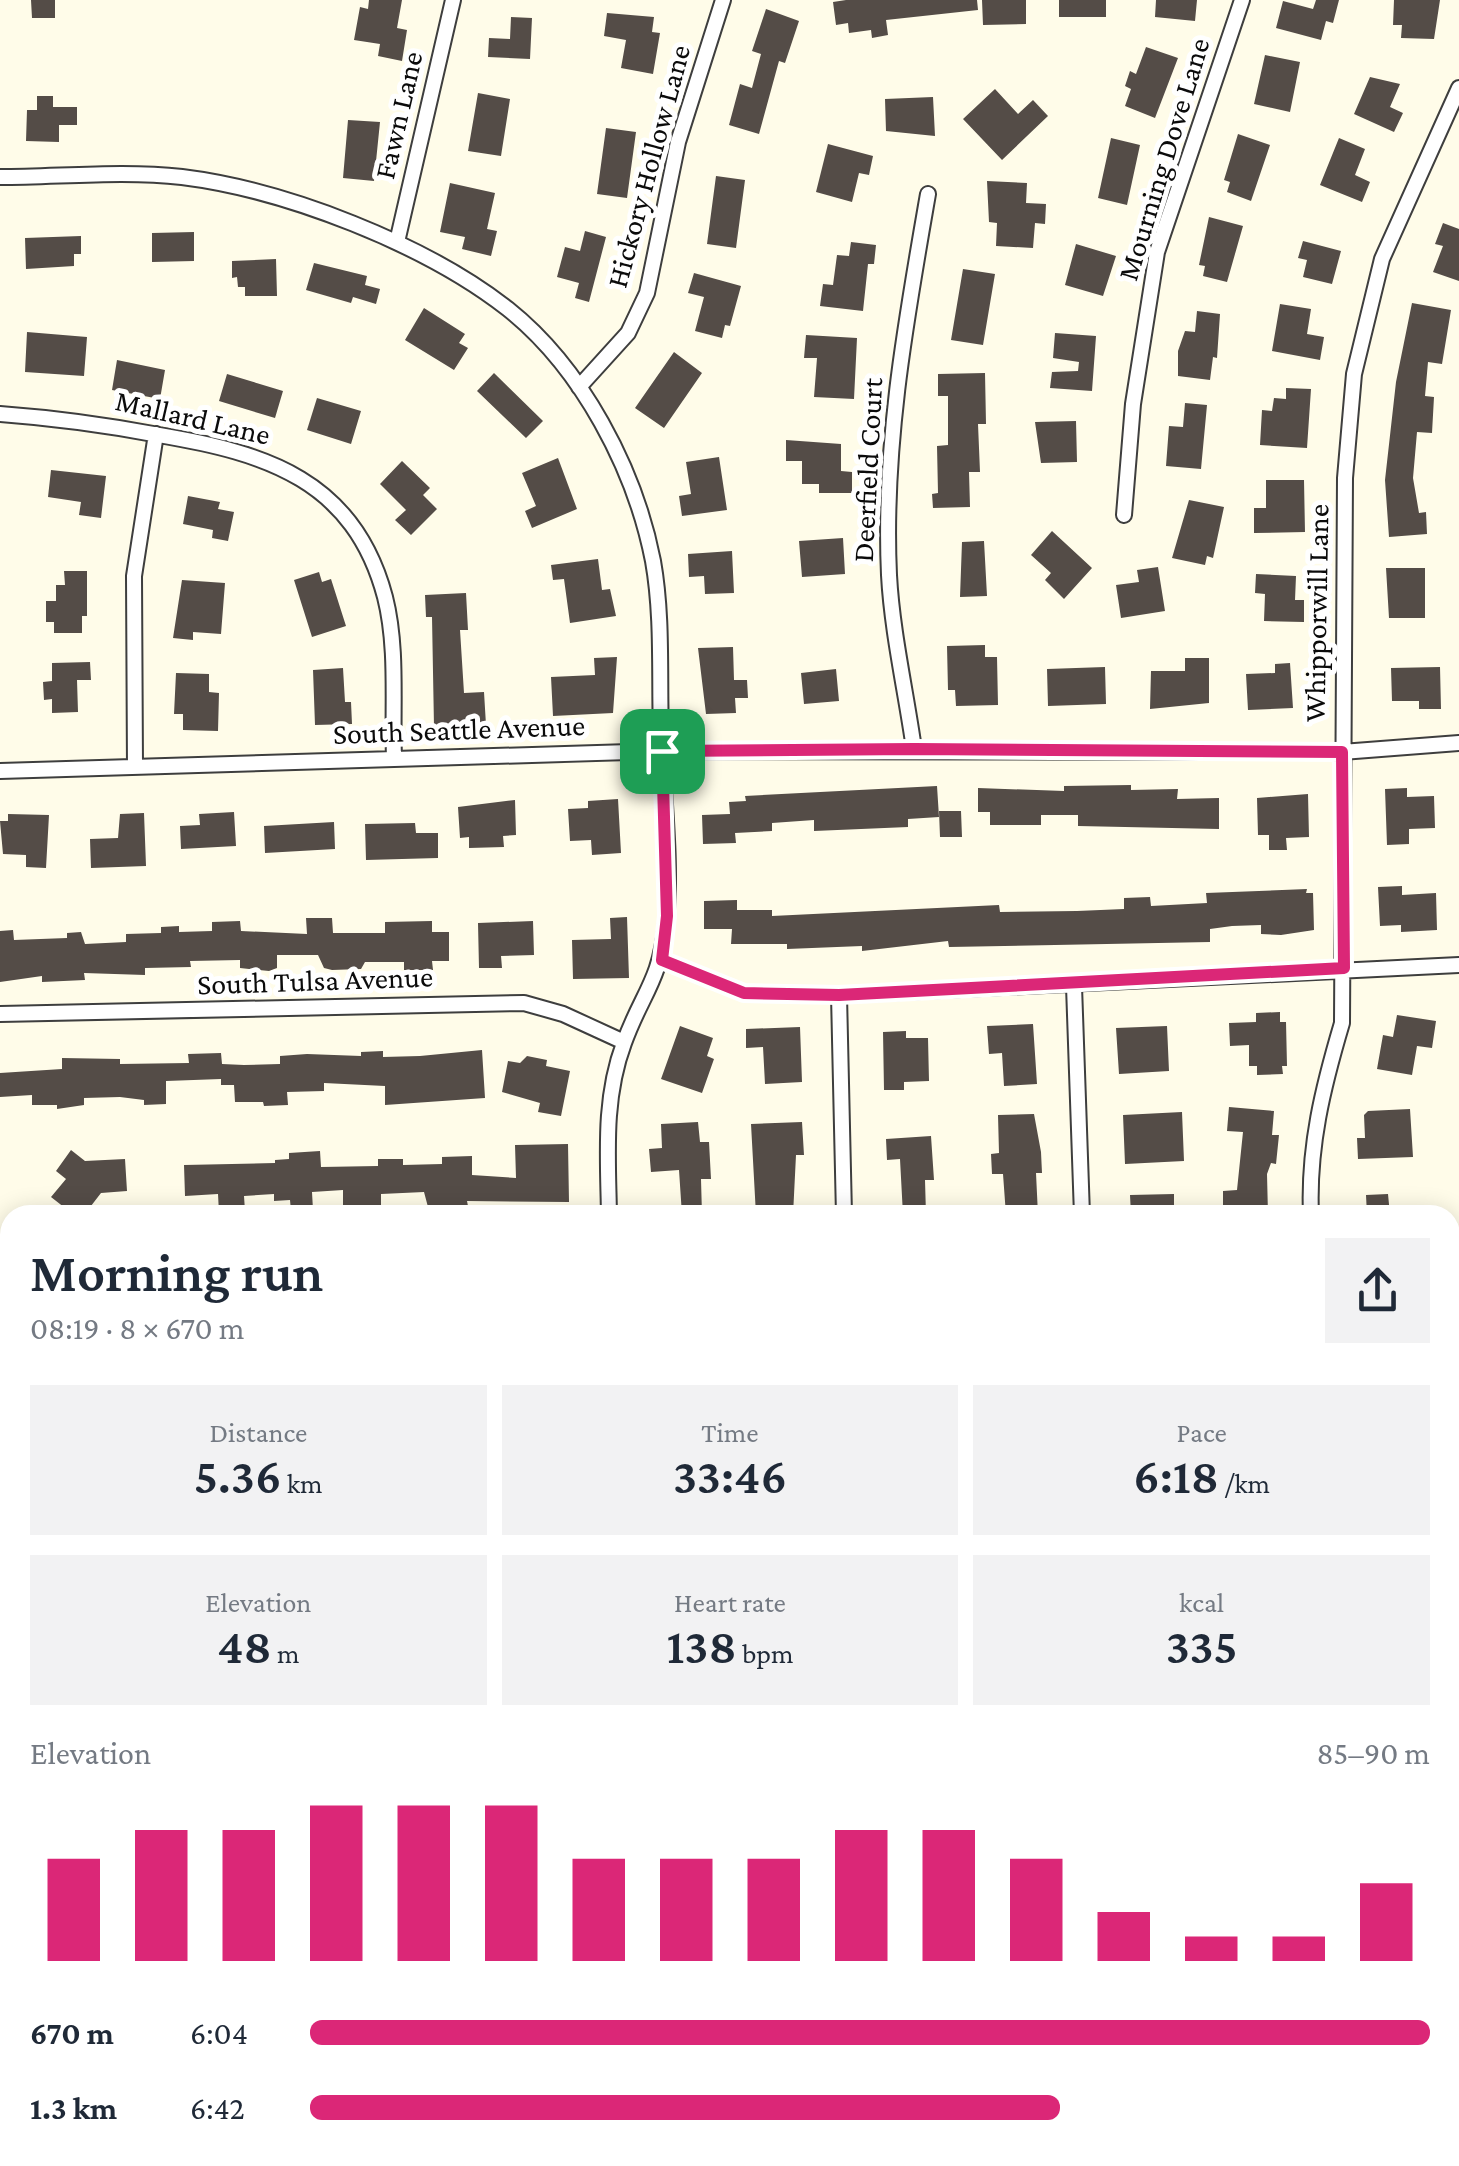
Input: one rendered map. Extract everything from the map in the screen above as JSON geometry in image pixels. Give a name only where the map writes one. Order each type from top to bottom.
[{"type":"street","name":"Fawn Lane","points":[[396,242],[453,0]]},
{"type":"street","name":"Hickory Hollow Lane","points":[[578,386],[628,332],[647,293],[683,124],[723,0]]},
{"type":"street","name":"Mourning Dove Lane","points":[[1124,515],[1133,404],[1157,252],[1242,0]]},
{"type":"street","name":"Whipporwill Lane","points":[[1311,1205],[1309,1171],[1320,1100],[1342,1023],[1345,478],[1354,374],[1382,259],[1459,88]]},
{"type":"street","points":[[0,177],[176,176],[231,184],[396,242],[507,309],[545,345],[578,386],[617,454],[652,560],[662,751],[667,916],[662,960],[624,1042],[607,1109],[609,1205]]},
{"type":"street","name":"Deerfield Court","points":[[914,749],[889,577],[889,465],[902,338],[928,194]]},
{"type":"street","name":"Mallard Lane","points":[[0,414],[156,434],[262,456],[320,489],[361,541],[385,599],[394,758]]},
{"type":"street","points":[[136,767],[134,576],[156,434]]},
{"type":"street","name":"South Seattle Avenue","points":[[0,771],[662,751],[1342,752],[1459,743]]},
{"type":"street","points":[[662,960],[744,993],[839,995],[1459,965]]},
{"type":"street","points":[[1074,986],[1082,1205]]},
{"type":"street","points":[[839,995],[844,1205]]},
{"type":"street","name":"South Tulsa Avenue","points":[[0,1014],[524,1003],[564,1014],[624,1042]]},
{"type":"building","points":[[31,0],[55,0],[55,18],[32,18]]},
{"type":"building","points":[[369,0],[402,0],[397,28],[407,30],[402,61],[378,56],[380,44],[354,40],[360,7],[368,9]]},
{"type":"building","points":[[977,0],[978,10],[886,20],[888,35],[872,38],[871,30],[849,33],[848,23],[836,25],[833,2]]},
{"type":"building","points":[[982,0],[1026,0],[1026,24],[983,25]]},
{"type":"building","points":[[1059,0],[1106,0],[1106,17],[1059,17]]},
{"type":"building","points":[[1156,0],[1197,0],[1195,21],[1155,17]]},
{"type":"building","points":[[1316,0],[1339,0],[1333,23],[1326,21],[1321,40],[1276,28],[1283,1],[1313,9]]},
{"type":"building","points":[[1394,0],[1440,0],[1434,39],[1401,38],[1402,25],[1393,25]]},
{"type":"building","points":[[766,9],[799,21],[785,63],[779,61],[759,134],[729,125],[740,84],[752,88],[761,54],[752,51]]},
{"type":"building","points":[[607,13],[654,17],[652,32],[660,33],[653,74],[621,68],[626,40],[604,36]]},
{"type":"building","points":[[511,17],[532,18],[530,59],[488,57],[489,38],[510,39]]},
{"type":"building","points":[[1146,47],[1178,58],[1155,118],[1125,106],[1131,89],[1125,86],[1130,71],[1136,74]]},
{"type":"building","points":[[1265,55],[1300,62],[1290,112],[1254,104]]},
{"type":"building","points":[[1370,77],[1400,84],[1390,107],[1403,113],[1394,132],[1354,114]]},
{"type":"building","points":[[995,89],[1018,114],[1033,100],[1048,116],[1002,160],[963,119]]},
{"type":"building","points":[[478,93],[510,99],[501,156],[468,151]]},
{"type":"building","points":[[37,96],[53,96],[53,107],[77,107],[77,125],[59,125],[59,142],[26,141],[27,110],[37,110]]},
{"type":"building","points":[[933,97],[935,136],[886,131],[885,99]]},
{"type":"building","points":[[348,120],[380,122],[374,181],[343,178]]},
{"type":"building","points":[[606,128],[636,132],[627,198],[597,194]]},
{"type":"building","points":[[1238,134],[1270,145],[1251,201],[1227,192],[1230,182],[1224,180]]},
{"type":"building","points":[[1111,138],[1140,145],[1127,205],[1098,198]]},
{"type":"building","points":[[1339,138],[1365,149],[1355,175],[1370,182],[1362,202],[1320,185]]},
{"type":"building","points":[[828,144],[873,156],[869,175],[859,173],[852,202],[816,192]]},
{"type":"building","points":[[716,176],[745,180],[736,248],[707,244]]},
{"type":"building","points":[[987,181],[1027,183],[1026,203],[1046,204],[1045,224],[1035,223],[1033,248],[996,246],[997,223],[989,222]]},
{"type":"building","points":[[450,183],[495,193],[487,229],[497,231],[491,256],[462,249],[465,237],[440,232]]},
{"type":"building","points":[[1209,217],[1243,226],[1227,282],[1203,276],[1205,266],[1199,265]]},
{"type":"building","points":[[1443,223],[1459,229],[1459,281],[1433,272],[1443,246],[1435,244]]},
{"type":"building","points":[[585,231],[606,237],[589,302],[575,298],[579,283],[557,277],[565,247],[580,251]]},
{"type":"building","points":[[194,232],[194,261],[152,262],[152,233]]},
{"type":"building","points":[[81,236],[81,254],[74,254],[74,266],[26,269],[25,238]]},
{"type":"building","points":[[1303,241],[1341,251],[1332,284],[1303,277],[1307,260],[1298,258]]},
{"type":"building","points":[[851,242],[876,245],[874,264],[868,264],[863,311],[820,306],[823,284],[833,285],[837,255],[849,256]]},
{"type":"building","points":[[1076,244],[1116,256],[1103,296],[1065,285]]},
{"type":"building","points":[[276,259],[277,296],[245,296],[245,287],[238,287],[237,277],[232,278],[232,261]]},
{"type":"building","points":[[314,263],[367,276],[365,285],[380,289],[376,304],[353,297],[351,303],[306,290]]},
{"type":"building","points":[[963,269],[995,274],[983,345],[951,340]]},
{"type":"building","points":[[694,273],[741,286],[730,326],[725,325],[722,338],[695,331],[704,297],[688,293]]},
{"type":"building","points":[[1412,303],[1451,310],[1442,364],[1428,362],[1425,396],[1434,397],[1432,433],[1417,432],[1413,478],[1419,513],[1426,512],[1427,534],[1389,537],[1385,480],[1396,382]]},
{"type":"building","points":[[1280,304],[1311,309],[1307,334],[1324,337],[1320,360],[1272,351]]},
{"type":"building","points":[[424,308],[465,334],[459,343],[468,348],[454,370],[405,340]]},
{"type":"building","points":[[1197,311],[1220,314],[1217,358],[1213,357],[1210,380],[1178,376],[1178,351],[1185,331],[1195,332]]},
{"type":"building","points":[[27,332],[87,337],[84,376],[25,372]]},
{"type":"building","points":[[1055,333],[1096,336],[1092,391],[1050,388],[1052,372],[1078,371],[1079,362],[1053,358]]},
{"type":"building","points":[[806,335],[857,338],[854,399],[814,397],[817,358],[804,358]]},
{"type":"building","points":[[674,352],[702,373],[664,428],[635,408]]},
{"type":"building","points":[[117,360],[165,370],[160,399],[112,390]]},
{"type":"building","points":[[494,373],[543,421],[526,438],[477,391]]},
{"type":"building","points":[[985,373],[986,424],[978,424],[980,472],[969,472],[970,507],[933,508],[932,494],[938,493],[937,446],[948,445],[948,396],[938,396],[938,374]]},
{"type":"building","points":[[227,374],[283,391],[275,418],[219,401]]},
{"type":"building","points":[[1286,388],[1311,389],[1307,448],[1260,445],[1262,410],[1272,411],[1274,398],[1286,399]]},
{"type":"building","points":[[317,398],[361,411],[351,444],[307,430]]},
{"type":"building","points":[[1185,403],[1207,405],[1201,469],[1166,466],[1169,426],[1183,427]]},
{"type":"building","points":[[1076,421],[1077,462],[1041,463],[1035,422]]},
{"type":"building","points":[[786,440],[841,444],[841,471],[852,472],[852,493],[819,493],[819,484],[802,484],[802,461],[786,461]]},
{"type":"building","points":[[719,457],[727,510],[682,516],[679,496],[691,494],[686,462]]},
{"type":"building","points":[[558,458],[577,509],[532,528],[525,511],[536,506],[522,473]]},
{"type":"building","points":[[402,461],[430,488],[423,495],[437,509],[411,535],[395,520],[406,510],[380,484]]},
{"type":"building","points":[[51,470],[106,476],[101,518],[79,515],[81,502],[48,497]]},
{"type":"building","points":[[1266,480],[1304,480],[1305,532],[1254,533],[1254,508],[1266,508]]},
{"type":"building","points":[[188,496],[220,502],[218,509],[234,512],[228,541],[212,538],[213,530],[183,524]]},
{"type":"building","points":[[1189,500],[1224,507],[1213,558],[1207,556],[1205,565],[1172,558]]},
{"type":"building","points":[[1052,531],[1092,568],[1064,599],[1045,580],[1051,573],[1031,555]]},
{"type":"building","points":[[843,538],[845,574],[802,577],[799,541]]},
{"type":"building","points":[[984,541],[987,596],[960,597],[962,542]]},
{"type":"building","points":[[732,551],[734,593],[705,594],[704,576],[689,577],[688,554]]},
{"type":"building","points":[[598,559],[602,590],[610,589],[616,616],[570,623],[564,579],[553,580],[551,565]]},
{"type":"building","points":[[1158,567],[1165,611],[1121,618],[1116,585],[1139,582],[1137,570]]},
{"type":"building","points":[[1386,568],[1425,568],[1425,618],[1389,618]]},
{"type":"building","points":[[64,571],[87,571],[87,616],[82,616],[82,633],[54,633],[54,622],[46,622],[46,601],[56,601],[56,585],[65,585]]},
{"type":"building","points":[[319,572],[322,582],[331,579],[346,626],[312,637],[294,580]]},
{"type":"building","points":[[1256,574],[1296,576],[1295,600],[1304,600],[1304,622],[1264,621],[1265,594],[1255,593]]},
{"type":"building","points":[[182,580],[225,583],[221,634],[193,632],[193,640],[173,638]]},
{"type":"building","points":[[466,593],[468,630],[460,630],[464,693],[484,692],[486,725],[434,727],[432,617],[426,617],[425,595]]},
{"type":"building","points":[[985,645],[985,657],[997,657],[998,705],[956,706],[955,690],[948,690],[947,646]]},
{"type":"building","points":[[733,647],[734,680],[747,680],[748,698],[735,698],[736,713],[706,714],[698,648]]},
{"type":"building","points":[[617,657],[613,713],[553,716],[551,677],[595,675],[594,658]]},
{"type":"building","points":[[1185,658],[1209,658],[1209,703],[1150,709],[1151,671],[1185,671]]},
{"type":"building","points":[[90,662],[91,680],[77,680],[78,712],[52,713],[52,699],[44,700],[43,682],[52,681],[52,663]]},
{"type":"building","points":[[1290,663],[1293,708],[1248,710],[1246,674],[1275,673],[1275,664]]},
{"type":"building","points":[[1105,667],[1106,704],[1048,706],[1047,669]]},
{"type":"building","points":[[1440,667],[1441,709],[1419,709],[1419,701],[1392,701],[1391,668]]},
{"type":"building","points":[[343,668],[345,702],[351,702],[352,724],[315,725],[313,670]]},
{"type":"building","points":[[836,669],[839,701],[804,704],[801,673]]},
{"type":"building","points":[[176,673],[209,674],[209,692],[219,693],[218,731],[183,730],[183,714],[174,714]]},
{"type":"building","points":[[1131,785],[1131,790],[1178,789],[1177,799],[1219,798],[1219,829],[1078,826],[1078,815],[1041,815],[1041,825],[990,825],[990,812],[978,812],[978,788],[1064,791],[1064,786]]},
{"type":"building","points":[[937,786],[939,817],[908,819],[908,827],[814,831],[814,820],[772,823],[772,831],[735,833],[736,843],[703,844],[702,815],[730,814],[729,802],[746,801],[745,796]]},
{"type":"building","points":[[1407,788],[1407,797],[1434,796],[1435,828],[1409,829],[1409,844],[1387,845],[1385,789]]},
{"type":"building","points":[[1308,794],[1309,837],[1286,838],[1287,850],[1269,850],[1269,835],[1258,835],[1257,798]]},
{"type":"building","points":[[618,799],[621,853],[592,855],[591,840],[570,841],[568,809],[588,808],[588,801]]},
{"type":"building","points":[[515,800],[516,835],[503,836],[504,847],[469,848],[469,837],[460,838],[458,807]]},
{"type":"building","points":[[939,811],[961,811],[962,837],[940,837]]},
{"type":"building","points":[[234,812],[236,846],[181,849],[180,826],[200,825],[199,814]]},
{"type":"building","points":[[144,813],[146,866],[91,868],[90,839],[118,838],[120,814]]},
{"type":"building","points":[[8,814],[49,815],[46,868],[26,867],[26,855],[3,854],[0,821],[8,821]]},
{"type":"building","points":[[334,822],[335,849],[265,853],[264,826]]},
{"type":"building","points":[[415,823],[416,833],[438,833],[438,858],[366,860],[365,824]]},
{"type":"building","points":[[1402,886],[1402,895],[1436,893],[1437,930],[1401,932],[1401,925],[1380,926],[1378,887]]},
{"type":"building","points":[[1307,889],[1306,893],[1313,893],[1314,930],[1281,935],[1261,934],[1261,925],[1232,926],[1210,929],[1210,942],[949,947],[948,941],[862,951],[862,946],[787,949],[787,944],[731,944],[732,929],[704,929],[704,901],[737,900],[737,910],[772,910],[772,916],[999,905],[1000,912],[1077,911],[1124,909],[1124,898],[1150,897],[1151,906],[1207,903],[1206,893]]},
{"type":"building","points":[[627,917],[629,978],[573,979],[572,940],[611,939],[610,918]]},
{"type":"building","points":[[306,918],[332,918],[333,933],[385,933],[385,922],[432,921],[432,932],[449,932],[449,961],[432,961],[433,970],[404,970],[404,962],[365,962],[361,969],[332,970],[324,968],[318,955],[277,955],[277,968],[269,971],[240,968],[240,960],[190,961],[191,967],[145,968],[145,975],[84,973],[85,980],[42,982],[42,976],[0,982],[0,931],[13,930],[14,940],[67,938],[67,933],[81,932],[85,944],[126,942],[126,934],[161,933],[161,927],[179,926],[179,932],[212,931],[212,922],[240,921],[241,931],[307,934]]},
{"type":"building","points":[[533,921],[534,955],[501,956],[502,968],[479,968],[478,923]]},
{"type":"building","points":[[1280,1012],[1280,1022],[1286,1022],[1287,1066],[1282,1066],[1283,1074],[1257,1075],[1257,1066],[1249,1066],[1249,1045],[1230,1046],[1229,1023],[1256,1022],[1256,1013]]},
{"type":"building","points":[[1397,1015],[1436,1021],[1432,1048],[1417,1046],[1412,1075],[1377,1069],[1383,1035],[1393,1037]]},
{"type":"building","points":[[1033,1024],[1037,1084],[1004,1086],[1002,1053],[989,1054],[987,1026]]},
{"type":"building","points":[[680,1026],[713,1038],[707,1056],[714,1059],[702,1093],[661,1079]]},
{"type":"building","points":[[1167,1026],[1169,1071],[1119,1074],[1116,1028]]},
{"type":"building","points":[[800,1027],[802,1082],[765,1084],[763,1047],[746,1048],[746,1029]]},
{"type":"building","points":[[906,1031],[906,1038],[928,1038],[929,1081],[904,1082],[904,1090],[884,1090],[883,1032]]},
{"type":"building","points":[[482,1050],[485,1098],[385,1105],[385,1086],[324,1083],[324,1091],[287,1092],[288,1105],[264,1106],[263,1102],[235,1102],[234,1085],[221,1085],[221,1079],[166,1081],[166,1104],[144,1105],[144,1100],[120,1097],[84,1098],[84,1105],[57,1109],[57,1105],[32,1105],[32,1095],[0,1097],[0,1073],[62,1069],[62,1058],[120,1059],[120,1064],[189,1063],[188,1054],[221,1053],[222,1064],[244,1065],[280,1064],[280,1056],[307,1054],[361,1056],[361,1052],[383,1051],[383,1057]]},
{"type":"building","points":[[527,1056],[547,1060],[546,1066],[570,1071],[561,1116],[538,1112],[540,1103],[502,1092],[508,1061],[520,1063]]},
{"type":"building","points":[[1229,1107],[1274,1111],[1272,1135],[1279,1135],[1276,1164],[1271,1163],[1267,1174],[1268,1205],[1223,1205],[1223,1191],[1237,1190],[1243,1132],[1227,1131]]},
{"type":"building","points":[[1410,1109],[1413,1157],[1358,1159],[1357,1138],[1365,1138],[1364,1115],[1368,1111]]},
{"type":"building","points":[[1182,1112],[1184,1161],[1125,1164],[1123,1115]]},
{"type":"building","points":[[1034,1114],[1042,1173],[1036,1173],[1038,1205],[1005,1205],[1003,1174],[992,1174],[991,1154],[999,1153],[998,1115]]},
{"type":"building","points":[[698,1122],[700,1142],[709,1142],[711,1179],[701,1179],[702,1205],[681,1205],[679,1170],[651,1172],[649,1149],[662,1148],[661,1124]]},
{"type":"building","points":[[802,1122],[804,1155],[796,1155],[794,1205],[755,1205],[751,1124]]},
{"type":"building","points":[[931,1136],[934,1180],[925,1180],[926,1205],[902,1205],[900,1159],[887,1160],[886,1139]]},
{"type":"building","points":[[568,1144],[569,1202],[467,1201],[468,1205],[427,1205],[424,1192],[381,1194],[381,1205],[343,1205],[343,1190],[312,1192],[313,1205],[274,1201],[274,1194],[244,1196],[245,1205],[219,1205],[218,1194],[185,1196],[184,1165],[275,1163],[289,1159],[289,1153],[320,1151],[321,1167],[378,1166],[378,1159],[403,1159],[403,1165],[442,1164],[442,1157],[472,1156],[472,1175],[516,1178],[515,1145]]},
{"type":"building","points":[[71,1150],[85,1161],[125,1159],[127,1191],[101,1193],[92,1205],[61,1205],[51,1197],[66,1179],[56,1171]]},
{"type":"building","points":[[1174,1194],[1174,1205],[1130,1205],[1130,1195]]},
{"type":"building","points":[[1388,1194],[1389,1205],[1366,1205],[1366,1195]]},
{"type":"route","points":[[662,751],[1342,752],[1344,968],[1074,986],[839,995],[744,993],[662,960],[667,916],[662,751]]}]
